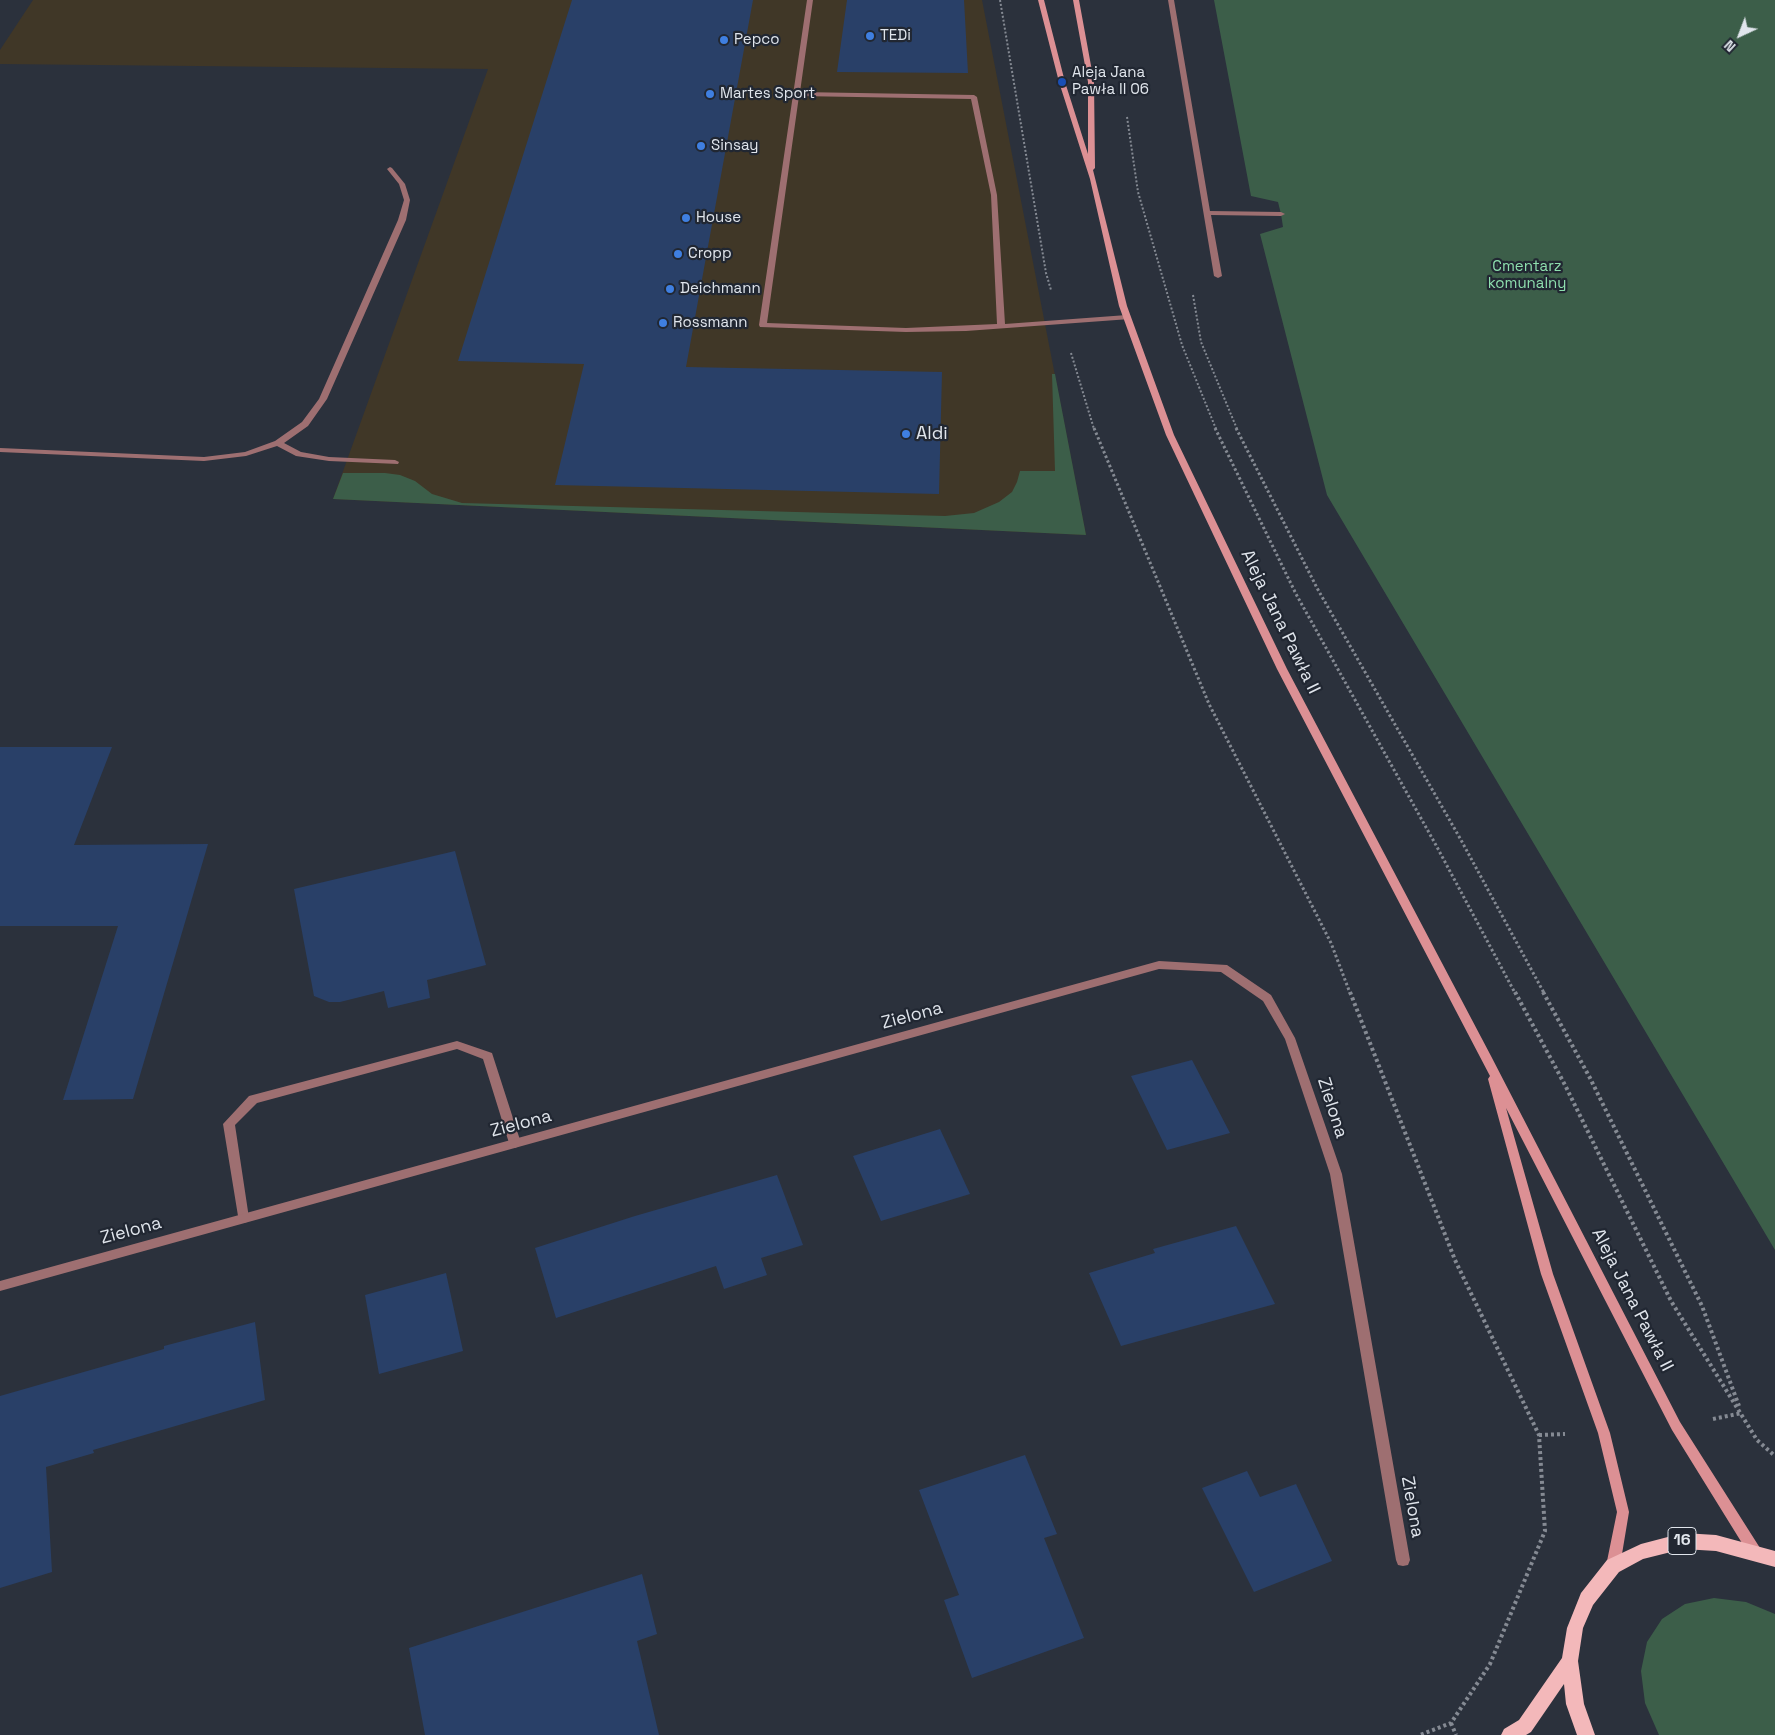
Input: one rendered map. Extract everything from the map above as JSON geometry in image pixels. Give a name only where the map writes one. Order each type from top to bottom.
[{"type":"main road","name":"Aleja Jana Pawła II","points":[[1041,0],[1062,82],[1093,179],[1127,317],[1170,435],[1278,660],[1676,1426],[1755,1552]]},
{"type":"main road","name":"Aleja Jana Pawła II","points":[[1076,0],[1091,82],[1093,179]]},
{"type":"main road","name":"Aleja Jana Pawła II","points":[[1487,1059],[1547,1274],[1604,1433],[1623,1512],[1614,1566]]},
{"type":"main road","name":"16","points":[[1586,1735],[1575,1704],[1570,1660],[1575,1628],[1587,1599],[1614,1566],[1641,1552],[1683,1541],[1716,1542],[1775,1559]]},
{"type":"main road","name":"16","points":[[1510,1735],[1525,1726],[1570,1660]]},
{"type":"street","points":[[810,0],[763,325],[906,330],[1001,326],[1127,317]]},
{"type":"street","points":[[1171,0],[1218,276]]},
{"type":"street","points":[[796,94],[974,97],[994,195],[1001,326]]},
{"type":"street","points":[[0,450],[204,458],[246,454],[278,443],[305,424],[323,400],[402,220],[407,200],[402,184],[390,169]]},
{"type":"street","points":[[1207,213],[1281,214]]},
{"type":"street","points":[[278,443],[299,454],[329,459],[395,462]]},
{"type":"street","name":"Zielona","points":[[0,1286],[1159,965],[1223,968],[1267,998],[1290,1038],[1336,1174],[1403,1560]]},
{"type":"street","points":[[243,1218],[229,1124],[253,1099],[457,1046],[488,1056],[515,1143]]},
{"type":"path","points":[[1000,0],[1046,273],[1098,440],[1209,704],[1331,943],[1455,1260],[1539,1435],[1546,1531],[1490,1664],[1450,1723],[1420,1735]]},
{"type":"path","points":[[1127,114],[1141,202],[1182,345],[1218,435],[1296,594],[1432,839],[1565,1085],[1671,1301],[1757,1440],[1775,1456]]},
{"type":"path","points":[[1191,286],[1201,342],[1238,432],[1316,588],[1461,840],[1590,1078],[1702,1306],[1742,1413]]},
{"type":"path","points":[[1450,1723],[1456,1735]]},
{"type":"shaded area","points":[[33,0],[982,0],[1086,535],[333,499],[488,69],[0,64],[0,50]]},
{"type":"green space","name":"Cmentarz komunalny","points":[[1214,0],[1775,0],[1775,1250],[1327,495],[1260,234],[1283,227],[1281,214],[1278,202],[1251,196]]},
{"type":"green space","points":[[1052,374],[1055,374],[1086,535],[333,499],[343,473],[385,473],[400,475],[415,481],[432,494],[462,503],[945,516],[974,513],[999,502],[1012,492],[1020,471],[1055,471]]},
{"type":"green space","points":[[1714,1598],[1746,1602],[1775,1614],[1775,1735],[1659,1735],[1645,1703],[1641,1671],[1647,1642],[1662,1619],[1685,1604]]},
{"type":"building","points":[[572,0],[753,0],[686,367],[942,372],[939,494],[555,485],[584,364],[458,361]]},
{"type":"building","points":[[847,0],[964,0],[968,73],[837,72]]},
{"type":"building","points":[[0,747],[112,747],[74,845],[208,844],[133,1099],[63,1100],[118,926],[0,926]]},
{"type":"building","points":[[455,851],[486,965],[427,980],[430,998],[388,1008],[384,991],[340,1002],[329,1002],[314,996],[294,889]]},
{"type":"building","points":[[1192,1060],[1230,1133],[1167,1150],[1131,1076]]},
{"type":"building","points":[[940,1129],[970,1194],[881,1221],[853,1156]]},
{"type":"building","points":[[777,1175],[803,1245],[761,1258],[767,1275],[724,1289],[716,1266],[556,1318],[535,1248],[635,1216]]},
{"type":"building","points":[[1236,1226],[1275,1304],[1121,1346],[1089,1273],[1155,1253],[1153,1249]]},
{"type":"building","points":[[446,1273],[463,1351],[379,1374],[365,1295]]},
{"type":"building","points":[[255,1322],[265,1400],[93,1450],[94,1453],[46,1467],[52,1572],[0,1588],[0,1396],[164,1349],[164,1346]]},
{"type":"building","points":[[1025,1455],[1057,1534],[1044,1538],[1084,1638],[972,1678],[944,1600],[959,1595],[919,1490]]},
{"type":"building","points":[[1247,1471],[1260,1497],[1296,1484],[1332,1561],[1254,1592],[1202,1488]]},
{"type":"building","points":[[642,1574],[657,1634],[637,1641],[659,1735],[425,1735],[409,1648]]},
{"type":"place","name":"TEDi","points":[[870,36]]},
{"type":"place","name":"Pepco","points":[[724,40]]},
{"type":"place","name":"Aleja Jana Pawła II 06","points":[[1062,82]]},
{"type":"place","name":"Martes Sport","points":[[710,94]]},
{"type":"place","name":"Sinsay","points":[[701,146]]},
{"type":"place","name":"House","points":[[686,218]]},
{"type":"place","name":"Cropp","points":[[678,254]]},
{"type":"place","name":"Deichmann","points":[[670,289]]},
{"type":"place","name":"Rossmann","points":[[663,323]]},
{"type":"place","name":"Aldi","points":[[906,434]]}]
